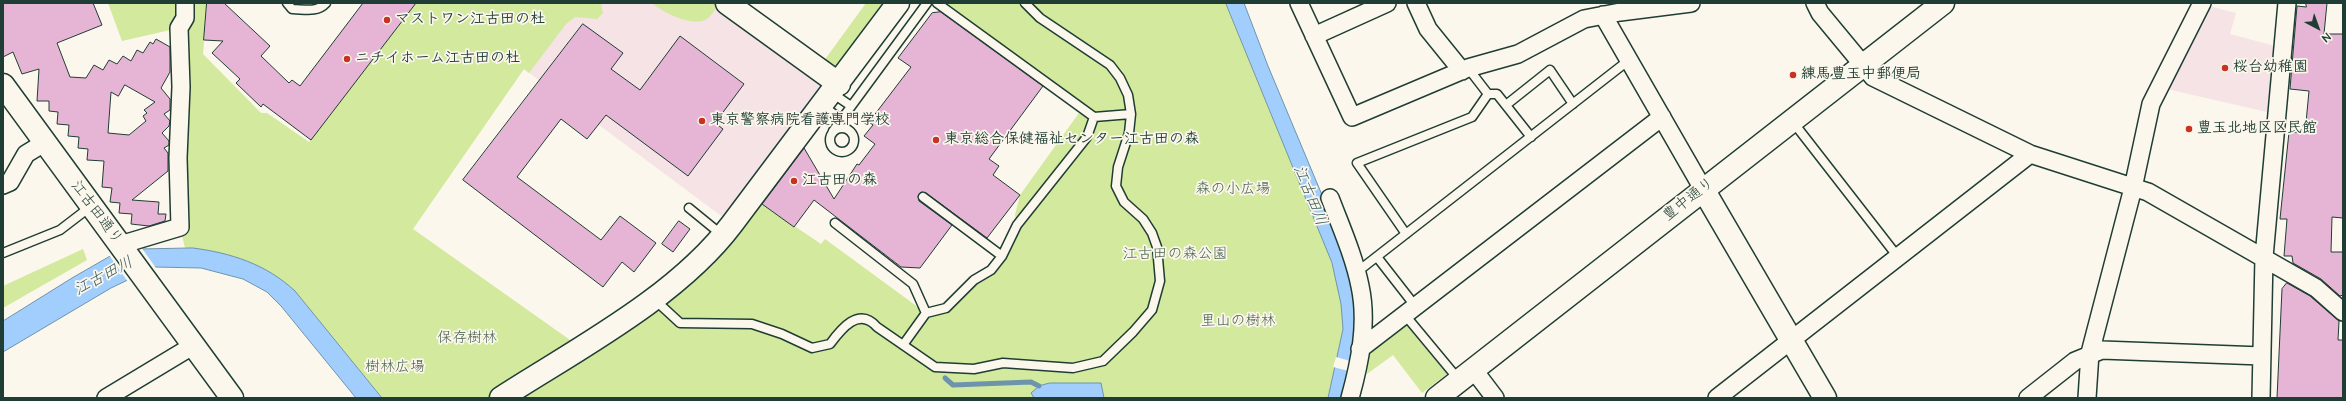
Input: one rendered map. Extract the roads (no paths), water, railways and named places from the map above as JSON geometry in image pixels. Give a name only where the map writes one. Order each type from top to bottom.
[{"type":"street","points":[[123,249],[180,227],[178,158],[181,87],[179,28],[184,18],[185,3]]},
{"type":"street","points":[[727,3],[831,94]]},
{"type":"street","points":[[501,398],[653,298],[676,280],[723,236],[898,3]]},
{"type":"street","points":[[1299,3],[1352,118],[1465,70],[1518,54],[1584,19],[1606,11],[1691,3]]},
{"type":"street","points":[[1314,36],[1388,3]]},
{"type":"street","points":[[1416,3],[1428,29],[1465,70]]},
{"type":"street","points":[[1815,3],[1820,13],[1873,77],[2030,154],[2148,192],[2316,288],[2343,312]]},
{"type":"street","name":"豊中通り","points":[[1437,398],[1943,3]]},
{"type":"street","points":[[2087,398],[2090,353],[2133,188],[2151,104],[2202,3]]},
{"type":"street","points":[[2261,398],[2264,257],[2287,3]]},
{"type":"street","points":[[1606,11],[1629,60],[1826,398]]},
{"type":"street","name":"江古田通り","points":[[3,85],[232,398]]},
{"type":"street","points":[[1360,349],[1662,117]]},
{"type":"street","points":[[3,185],[10,182],[26,154],[44,143]]},
{"type":"street","points":[[1717,398],[2030,154]]},
{"type":"street","points":[[1330,198],[1357,272],[1362,302],[1358,368],[1350,398]]},
{"type":"street","points":[[106,398],[194,345]]},
{"type":"street","points":[[2028,398],[2075,361],[2090,353],[2102,350],[2262,356]]},
{"type":"street","points":[[1466,375],[1495,398]]},
{"type":"lane","points":[[287,3],[292,9],[315,10],[320,9],[326,3]]},
{"type":"lane","points":[[833,131],[927,3]]},
{"type":"lane","points":[[937,3],[1094,117],[1131,114]]},
{"type":"lane","points":[[653,298],[680,323],[752,324],[782,334],[812,348],[830,344],[843,326],[858,319],[872,321],[903,345],[935,366],[974,369],[1003,362],[1073,368],[1103,360],[1133,332],[1152,310],[1160,281],[1160,265],[1152,233],[1143,219],[1124,202],[1116,186],[1118,167],[1129,133],[1131,114],[1128,95],[1120,78],[1110,65],[1040,18],[1025,3]]},
{"type":"lane","points":[[1357,272],[1629,60]]},
{"type":"lane","points":[[1465,70],[1488,94],[1497,94],[1531,136]]},
{"type":"lane","points":[[1506,106],[1550,70],[1573,104]]},
{"type":"lane","points":[[831,94],[851,106]]},
{"type":"lane","points":[[831,94],[842,120]]},
{"type":"lane","points":[[1406,234],[1357,163],[1472,117],[1488,94]]},
{"type":"lane","points":[[903,345],[926,313],[946,308],[974,280],[991,270],[1002,256],[1017,225],[1087,137],[1094,117]]},
{"type":"lane","points":[[1792,121],[1898,257]]},
{"type":"lane","points":[[922,197],[1002,256]]},
{"type":"lane","points":[[3,253],[60,230],[91,206]]},
{"type":"lane","points":[[689,208],[723,236]]},
{"type":"lane","points":[[835,223],[914,284],[926,313]]},
{"type":"lane","points":[[1376,257],[1410,311],[1466,375]]},
{"type":"water","name":"江古田川","points":[[1226,3],[1244,3],[1268,66],[1335,226],[1357,299],[1358,330],[1344,398],[1328,398],[1343,329],[1341,304],[1332,263]]},
{"type":"water","name":"江古田川","points":[[193,248],[221,253],[247,261],[284,282],[295,291],[382,398],[356,398],[281,306],[267,292],[243,279],[201,268],[155,267],[111,288],[3,352],[3,321],[112,255],[142,249]]},
{"type":"water","points":[[1050,383],[1101,383],[1104,398],[1034,398],[1031,393],[1039,386]]},
{"type":"waterway","points":[[945,378],[953,385],[1031,382],[1039,386]]},
{"type":"place","name":"マストワン江古田の杜","points":[[387,20]]},
{"type":"place","name":"ニチイホーム江古田の杜","points":[[347,59]]},
{"type":"place","name":"桜台幼稚園","points":[[2225,68]]},
{"type":"place","name":"練馬豊玉中郵便局","points":[[1793,75]]},
{"type":"place","name":"東京警察病院看護専門学校","points":[[702,121]]},
{"type":"place","name":"豊玉北地区区民館","points":[[2189,129]]},
{"type":"place","name":"東京総合保健福祉センター江古田の森","points":[[936,140]]},
{"type":"place","name":"江古田の森","points":[[794,181]]},
{"type":"park label","name":"森の小広場","points":[[1233,190]]},
{"type":"park label","name":"江古田の森公園","points":[[1175,255]]},
{"type":"park label","name":"里山の樹林","points":[[1238,322]]},
{"type":"park label","name":"保存樹林","points":[[467,339]]},
{"type":"park label","name":"樹林広場","points":[[395,368]]}]
